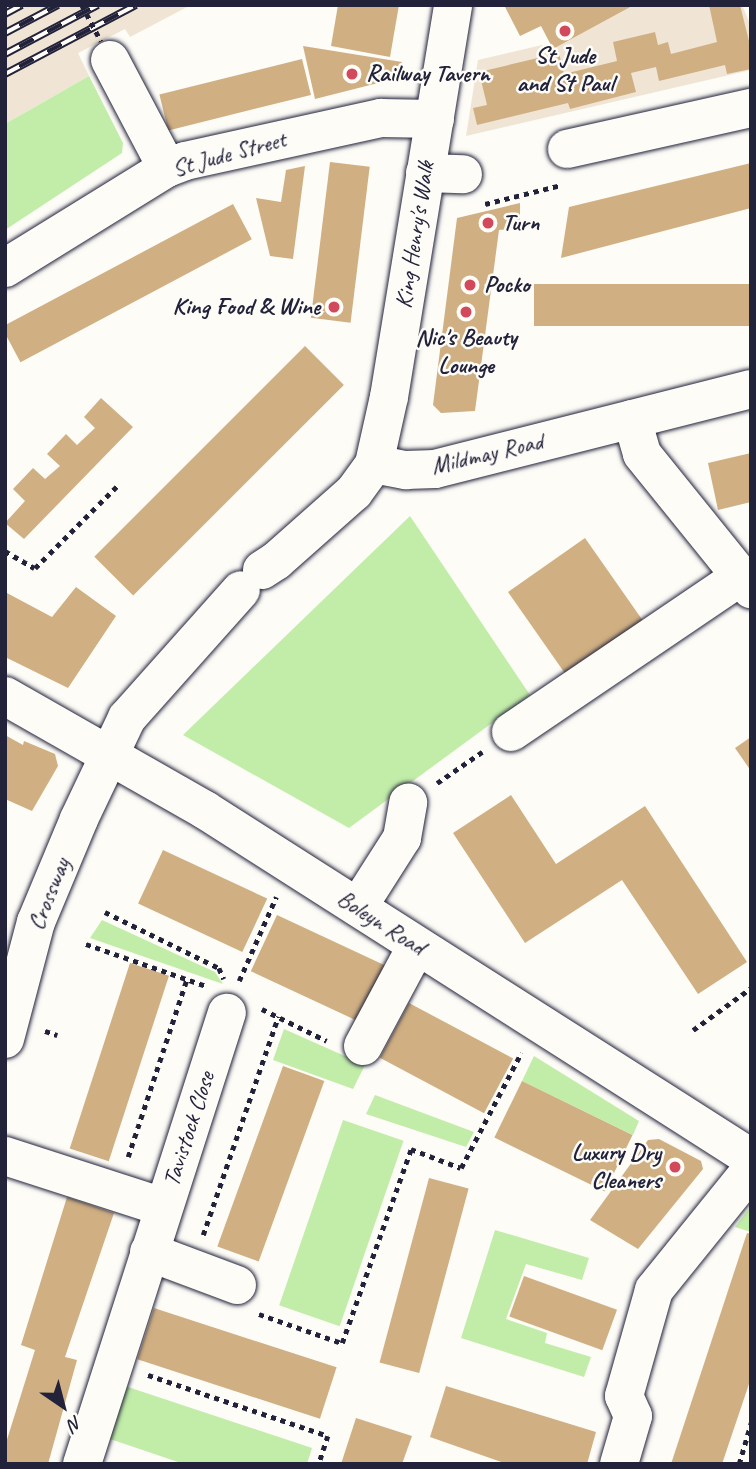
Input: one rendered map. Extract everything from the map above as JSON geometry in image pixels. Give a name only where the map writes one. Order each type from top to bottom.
[{"type":"street","name":"King Henry's Walk","points":[[374,464],[389,397],[453,5]]},
{"type":"street","points":[[106,51],[167,168]]},
{"type":"street","points":[[567,149],[751,108]]},
{"type":"street","name":"St Jude Street","points":[[5,268],[167,168],[229,150],[381,118],[435,119]]},
{"type":"street","points":[[425,173],[463,174]]},
{"type":"street","name":"Mildmay Road","points":[[374,464],[406,470],[435,469],[751,389]]},
{"type":"street","points":[[511,732],[746,583],[642,454],[632,419]]},
{"type":"street","points":[[108,755],[135,707],[251,580],[354,492],[374,464]]},
{"type":"street","name":"Boleyn Road","points":[[5,696],[205,810],[416,947],[751,1158]]},
{"type":"street","name":"Crossway","points":[[23,1035],[16,950],[108,755]]},
{"type":"street","points":[[358,907],[402,838],[408,803]]},
{"type":"street","points":[[363,1045],[416,947]]},
{"type":"street","name":"Tavistock Close","points":[[5,1156],[163,1207],[231,994]]},
{"type":"street","points":[[619,1464],[633,1416],[624,1396],[654,1290],[751,1170]]},
{"type":"street","points":[[82,1464],[163,1207]]},
{"type":"street","points":[[149,1252],[192,1267],[243,1298]]},
{"type":"path","points":[[82,5],[106,51]]},
{"type":"path","points":[[5,551],[35,568],[117,486]]},
{"type":"path","points":[[408,803],[511,732]]},
{"type":"path","points":[[231,994],[292,866]]},
{"type":"path","points":[[105,912],[219,968],[231,994]]},
{"type":"path","points":[[93,1184],[99,1170],[121,1177],[187,979]]},
{"type":"path","points":[[693,1030],[751,988]]},
{"type":"path","points":[[192,1267],[278,1017]]},
{"type":"path","points":[[243,1298],[342,1343],[411,1149],[461,1168],[539,1022]]},
{"type":"path","points":[[23,1035],[57,1035]]},
{"type":"path","points":[[114,1364],[328,1436],[319,1464]]},
{"type":"path","points":[[739,1464],[751,1423]]},
{"type":"shaded area","points":[[5,5],[191,5],[130,37],[125,29],[78,53],[89,76],[5,124]]},
{"type":"shaded area","points":[[634,5],[742,5],[751,26],[751,70],[466,136],[478,60],[542,45],[553,49]]},
{"type":"green space","points":[[89,76],[123,143],[122,153],[5,230],[5,124]]},
{"type":"green space","points":[[410,516],[530,695],[349,828],[183,735]]},
{"type":"green space","points":[[102,920],[215,972],[223,984],[90,938]]},
{"type":"green space","points":[[284,1029],[365,1065],[353,1089],[273,1060]]},
{"type":"green space","points":[[534,1056],[639,1121],[633,1135],[522,1081]]},
{"type":"green space","points":[[375,1095],[474,1132],[466,1147],[366,1114]]},
{"type":"green space","points":[[343,1120],[404,1141],[340,1326],[279,1305]]},
{"type":"green space","points":[[751,1206],[751,1232],[735,1227]]},
{"type":"green space","points":[[495,1230],[589,1258],[582,1280],[526,1264],[506,1319],[547,1333],[545,1343],[591,1357],[584,1377],[461,1338]]},
{"type":"green space","points":[[122,1385],[312,1448],[307,1464],[184,1464],[107,1438]]},
{"type":"building","points":[[338,5],[399,5],[390,57],[331,46]]},
{"type":"building","name":"St Jude and St Paul","points":[[504,5],[634,5],[553,49],[541,26],[520,36]]},
{"type":"building","points":[[709,5],[740,5],[751,49],[751,69],[727,74],[725,65],[659,81],[656,67],[631,73],[636,92],[570,109],[568,103],[477,125],[473,108],[487,105],[479,72],[559,53],[564,74],[617,61],[613,42],[655,32],[658,45],[668,42],[671,54],[717,42]]},
{"type":"building","name":"Railway Tavern","points":[[303,46],[402,62],[398,72],[386,81],[315,99]]},
{"type":"building","points":[[302,59],[311,95],[168,130],[159,95]]},
{"type":"building","points":[[330,162],[370,167],[351,323],[311,318]]},
{"type":"building","points":[[751,163],[751,208],[561,258],[569,207]]},
{"type":"building","points":[[305,166],[293,259],[270,256],[256,198],[281,202],[286,170]]},
{"type":"building","points":[[520,203],[520,228],[499,230],[475,411],[441,413],[433,405],[457,218]]},
{"type":"building","points":[[233,204],[252,239],[20,362],[5,333],[5,325]]},
{"type":"building","points":[[534,284],[751,284],[751,326],[534,326]]},
{"type":"building","points":[[305,346],[344,385],[133,596],[94,557]]},
{"type":"building","points":[[101,398],[133,427],[24,539],[5,523],[25,501],[13,489],[33,468],[45,479],[60,466],[47,454],[66,434],[77,445],[95,428],[84,417]]},
{"type":"building","points":[[751,453],[751,502],[718,510],[708,463]]},
{"type":"building","points":[[585,538],[643,621],[566,675],[508,592]]},
{"type":"building","points":[[76,587],[116,616],[68,688],[5,657],[5,592],[52,617]]},
{"type":"building","points":[[5,735],[23,745],[24,741],[55,754],[58,766],[32,811],[5,799]]},
{"type":"building","points":[[751,737],[751,771],[735,748]]},
{"type":"building","points":[[511,795],[556,864],[645,806],[747,962],[698,994],[622,880],[525,943],[453,833]]},
{"type":"building","points":[[163,850],[267,899],[242,952],[138,903]]},
{"type":"building","points":[[277,915],[386,966],[360,1022],[251,971]]},
{"type":"building","points":[[130,963],[169,976],[109,1161],[70,1148]]},
{"type":"building","points":[[409,1003],[513,1058],[484,1113],[380,1058]]},
{"type":"building","points":[[283,1066],[324,1081],[259,1261],[217,1246]]},
{"type":"building","points":[[522,1081],[633,1135],[605,1192],[494,1138]]},
{"type":"building","points":[[659,1139],[701,1161],[703,1169],[638,1249],[590,1220],[648,1140]]},
{"type":"building","points":[[429,1178],[469,1189],[419,1373],[380,1362]]},
{"type":"building","points":[[67,1197],[114,1213],[65,1357],[77,1360],[48,1464],[9,1464],[5,1463],[5,1446],[35,1350],[21,1345]]},
{"type":"building","points":[[747,1233],[751,1234],[751,1378],[722,1464],[671,1464]]},
{"type":"building","points":[[524,1276],[617,1310],[602,1350],[509,1316]]},
{"type":"building","points":[[154,1308],[337,1367],[320,1419],[137,1359]]},
{"type":"building","points":[[446,1386],[596,1432],[587,1464],[507,1464],[430,1437]]},
{"type":"building","points":[[356,1418],[412,1436],[402,1464],[341,1464]]},
{"type":"railway","points":[[5,14],[22,5]]},
{"type":"railway","points":[[5,33],[58,5]]},
{"type":"railway","points":[[5,54],[98,5]]},
{"type":"railway","points":[[5,74],[136,5]]},
{"type":"place","name":"St Jude and St Paul","points":[[565,31]]},
{"type":"place","name":"Railway Tavern","points":[[352,74]]},
{"type":"place","name":"Turn","points":[[488,223]]},
{"type":"place","name":"Pocko","points":[[470,285]]},
{"type":"place","name":"King Food & Wine","points":[[334,307]]},
{"type":"place","name":"Nic's Beauty Lounge","points":[[466,312]]},
{"type":"place","name":"Luxury Dry Cleaners","points":[[675,1167]]}]
